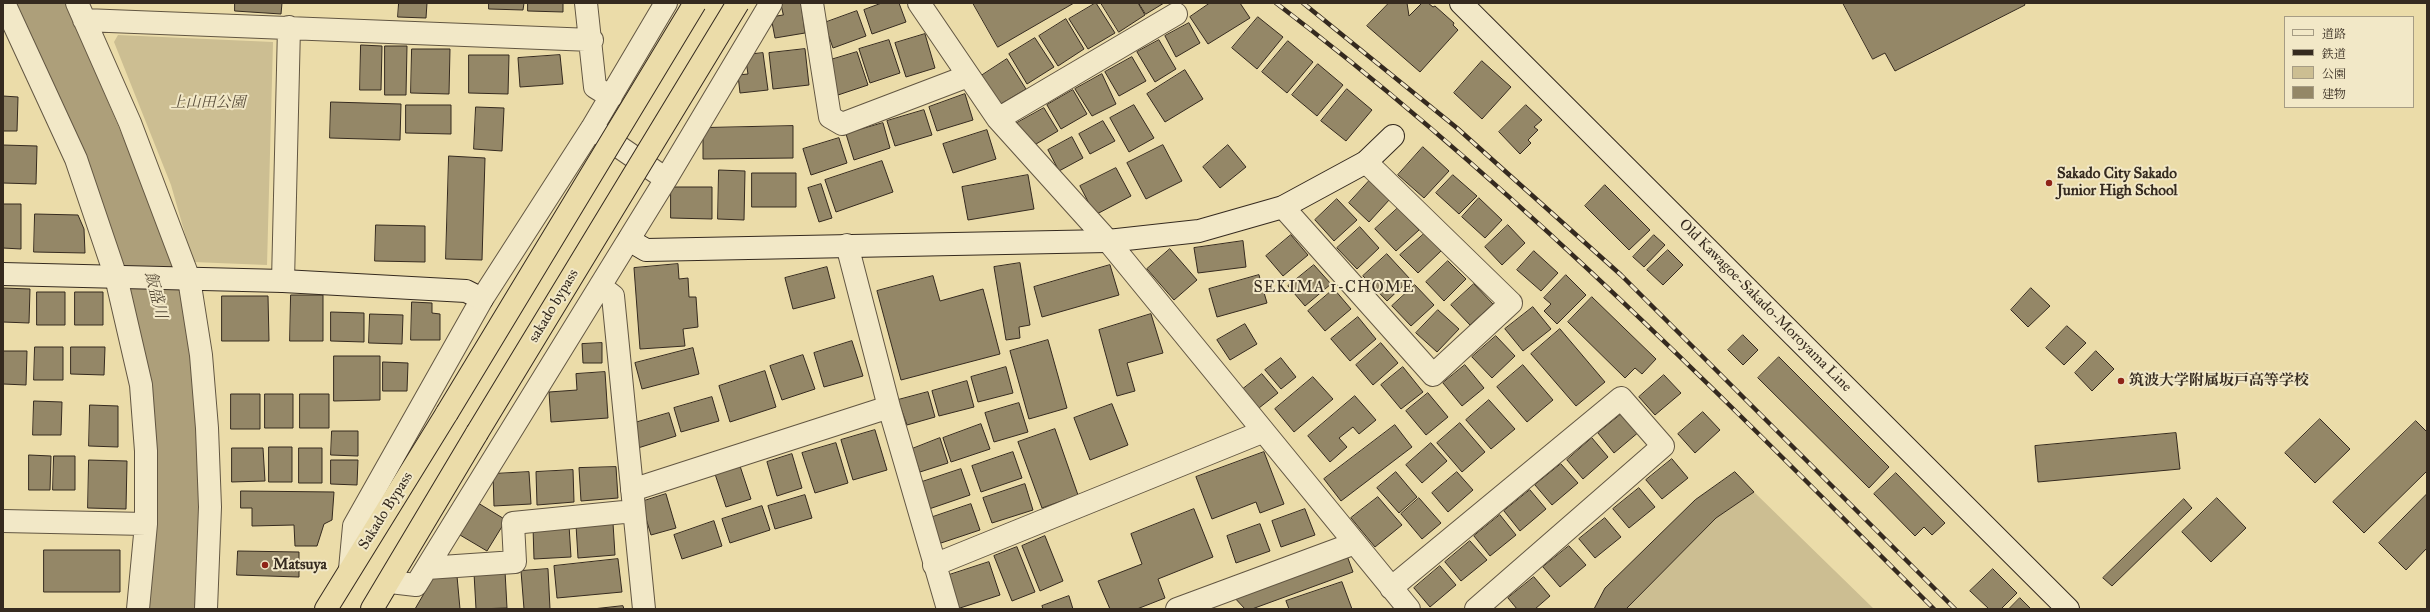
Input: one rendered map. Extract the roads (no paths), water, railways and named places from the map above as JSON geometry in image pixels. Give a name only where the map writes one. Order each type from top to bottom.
[{"type":"highway","name":"Sakado Bypass","points":[[326,609],[447,413],[695,3]]},
{"type":"highway","name":"sakado bypass","points":[[372,609],[390,582],[477,433],[738,3]]},
{"type":"street","points":[[586,3],[592,40],[595,87],[611,97]]},
{"type":"street","points":[[350,569],[354,526],[482,299],[592,128],[666,3]]},
{"type":"street","points":[[390,582],[416,585],[629,240],[771,3]]},
{"type":"street","points":[[812,3],[830,117],[842,124],[968,76]]},
{"type":"street","points":[[919,3],[998,119],[1108,241],[1262,432],[1409,609]]},
{"type":"street","name":"Old Kawagoe-Sakado-Moroyama Line","points":[[1461,3],[2068,609]]},
{"type":"street","points":[[206,609],[210,507],[207,428],[201,356],[184,279],[133,130],[80,11],[289,27],[592,40]]},
{"type":"street","points":[[998,119],[1176,14]]},
{"type":"street","points":[[6,15],[76,159],[123,277],[141,385],[146,451],[146,524],[138,609]]},
{"type":"street","points":[[282,281],[289,27]]},
{"type":"street","points":[[592,128],[666,179]]},
{"type":"street","points":[[629,240],[646,250],[1108,241],[1199,231],[1283,207],[1366,162],[1393,136]]},
{"type":"street","points":[[1283,207],[1433,375],[1511,303],[1366,162]]},
{"type":"street","points":[[847,245],[889,407],[948,609]]},
{"type":"street","points":[[3,274],[282,281],[466,291],[482,299]]},
{"type":"street","points":[[600,286],[613,296],[644,609]]},
{"type":"street","points":[[1391,588],[1621,398],[1663,446],[1476,609]]},
{"type":"street","points":[[427,568],[515,562],[513,523],[633,500],[889,407]]},
{"type":"street","points":[[934,565],[1262,432]]},
{"type":"street","points":[[3,521],[146,524]]},
{"type":"street","points":[[1176,609],[1347,546],[1353,541]]},
{"type":"waterway","name":"飯盛川","points":[[38,3],[143,249],[162,320],[176,435],[177,519],[169,609]]},
{"type":"railway","points":[[1276,3],[1364,72],[1450,144],[1533,219],[1696,372],[1934,609]]},
{"type":"railway","points":[[1303,3],[1457,128],[1621,275],[1955,609]]},
{"type":"place","name":"Sakado City Sakado Junior High School","points":[[2049,183]]},
{"type":"place","name":"筑波大学附属坂戸高等学校","points":[[2121,381]]},
{"type":"place","name":"Matsuya","points":[[265,565]]},
{"type":"district","name":"SEKIMA 1-CHOME","points":[[1334,288]]},
{"type":"park label","name":"上山田公園","points":[[208,103]]}]
